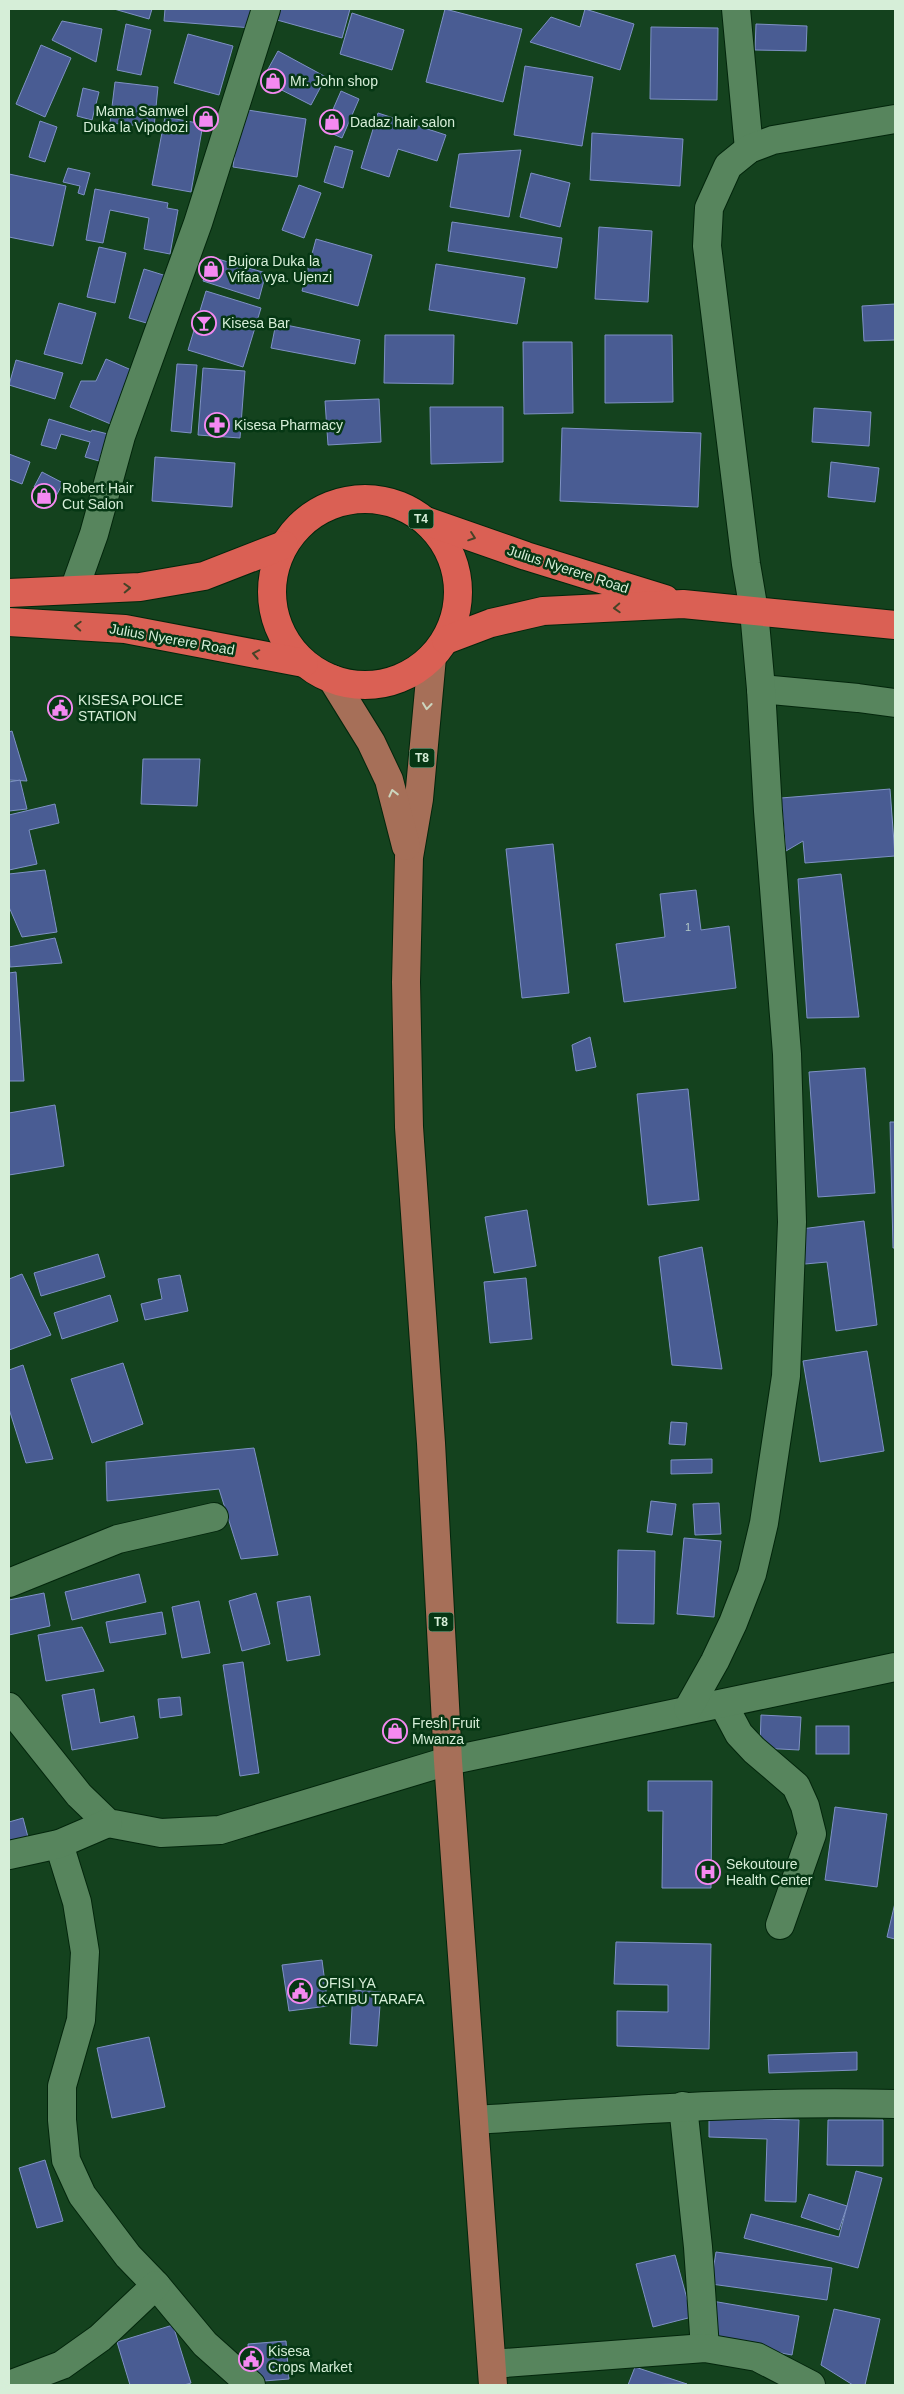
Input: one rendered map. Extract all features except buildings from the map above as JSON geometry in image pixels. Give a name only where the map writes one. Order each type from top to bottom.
[{"type":"highway","name":"Julius Nyerere Road","points":[[304,663],[283,638],[272,607],[273,575],[284,545],[305,520],[333,504],[366,499],[398,505],[426,521],[526,556],[683,604]]},
{"type":"highway","name":"Julius Nyerere Road","points":[[426,521],[447,546],[457,577],[457,609],[439,648]]},
{"type":"highway","name":"Julius Nyerere Road","points":[[9,593],[140,587],[204,576],[284,545]]},
{"type":"highway","name":"Julius Nyerere Road","points":[[9,622],[125,629],[304,663],[332,679],[367,685],[402,678],[439,648],[491,623],[543,611],[683,604],[895,625]]},
{"type":"main road","name":"T8","points":[[439,648],[419,799],[409,858],[406,982],[408,1126],[431,1453],[448,1761],[492,2375]]},
{"type":"main road","name":"T8","points":[[332,679],[371,742],[390,780],[409,858]]},
{"type":"street","points":[[74,590],[94,534],[121,436],[198,223],[266,9]]},
{"type":"street","points":[[736,9],[749,149]]},
{"type":"street","points":[[688,1709],[734,1623],[752,1574],[764,1523],[786,1376],[792,1222],[787,1054],[761,689],[754,611],[746,564],[707,246],[709,208],[728,166],[749,149],[773,140],[895,119]]},
{"type":"street","points":[[761,689],[895,703]]},
{"type":"street","points":[[9,1584],[118,1539],[214,1517]]},
{"type":"street","points":[[9,1855],[59,1844],[108,1823],[161,1832],[220,1830],[448,1761],[895,1666]]},
{"type":"street","points":[[722,1704],[739,1734],[754,1750],[796,1786],[805,1806],[812,1834],[780,1924]]},
{"type":"street","points":[[9,1707],[79,1795],[108,1823]]},
{"type":"street","points":[[59,1844],[77,1902],[85,1952],[81,2020],[62,2086],[62,2120],[66,2160],[82,2195],[128,2256],[156,2285],[205,2344],[251,2385]]},
{"type":"street","points":[[474,2120],[683,2106],[825,2102],[895,2104]]},
{"type":"street","points":[[683,2106],[698,2247],[705,2348]]},
{"type":"street","points":[[9,2385],[62,2365],[100,2338],[156,2285]]},
{"type":"street","points":[[492,2375],[705,2348],[757,2358],[811,2385]]},
{"type":"place","name":"Mr. John shop","points":[[273,81]]},
{"type":"place","name":"Mama Samwel Duka la Vipodozi","points":[[206,119]]},
{"type":"place","name":"Dadaz hair salon","points":[[332,122]]},
{"type":"place","name":"Bujora Duka la Vifaa vya. Ujenzi","points":[[211,269]]},
{"type":"place","name":"Kisesa Bar","points":[[204,323]]},
{"type":"place","name":"Kisesa Pharmacy","points":[[217,425]]},
{"type":"place","name":"Robert Hair Cut Salon","points":[[44,496]]},
{"type":"place","name":"KISESA POLICE STATION","points":[[60,708]]},
{"type":"place","name":"Fresh Fruit Mwanza","points":[[395,1731]]},
{"type":"place","name":"Sekoutoure Health Center","points":[[708,1872]]},
{"type":"place","name":"OFISI YA KATIBU TARAFA","points":[[300,1991]]},
{"type":"place","name":"Kisesa Crops Market","points":[[251,2359]]}]
